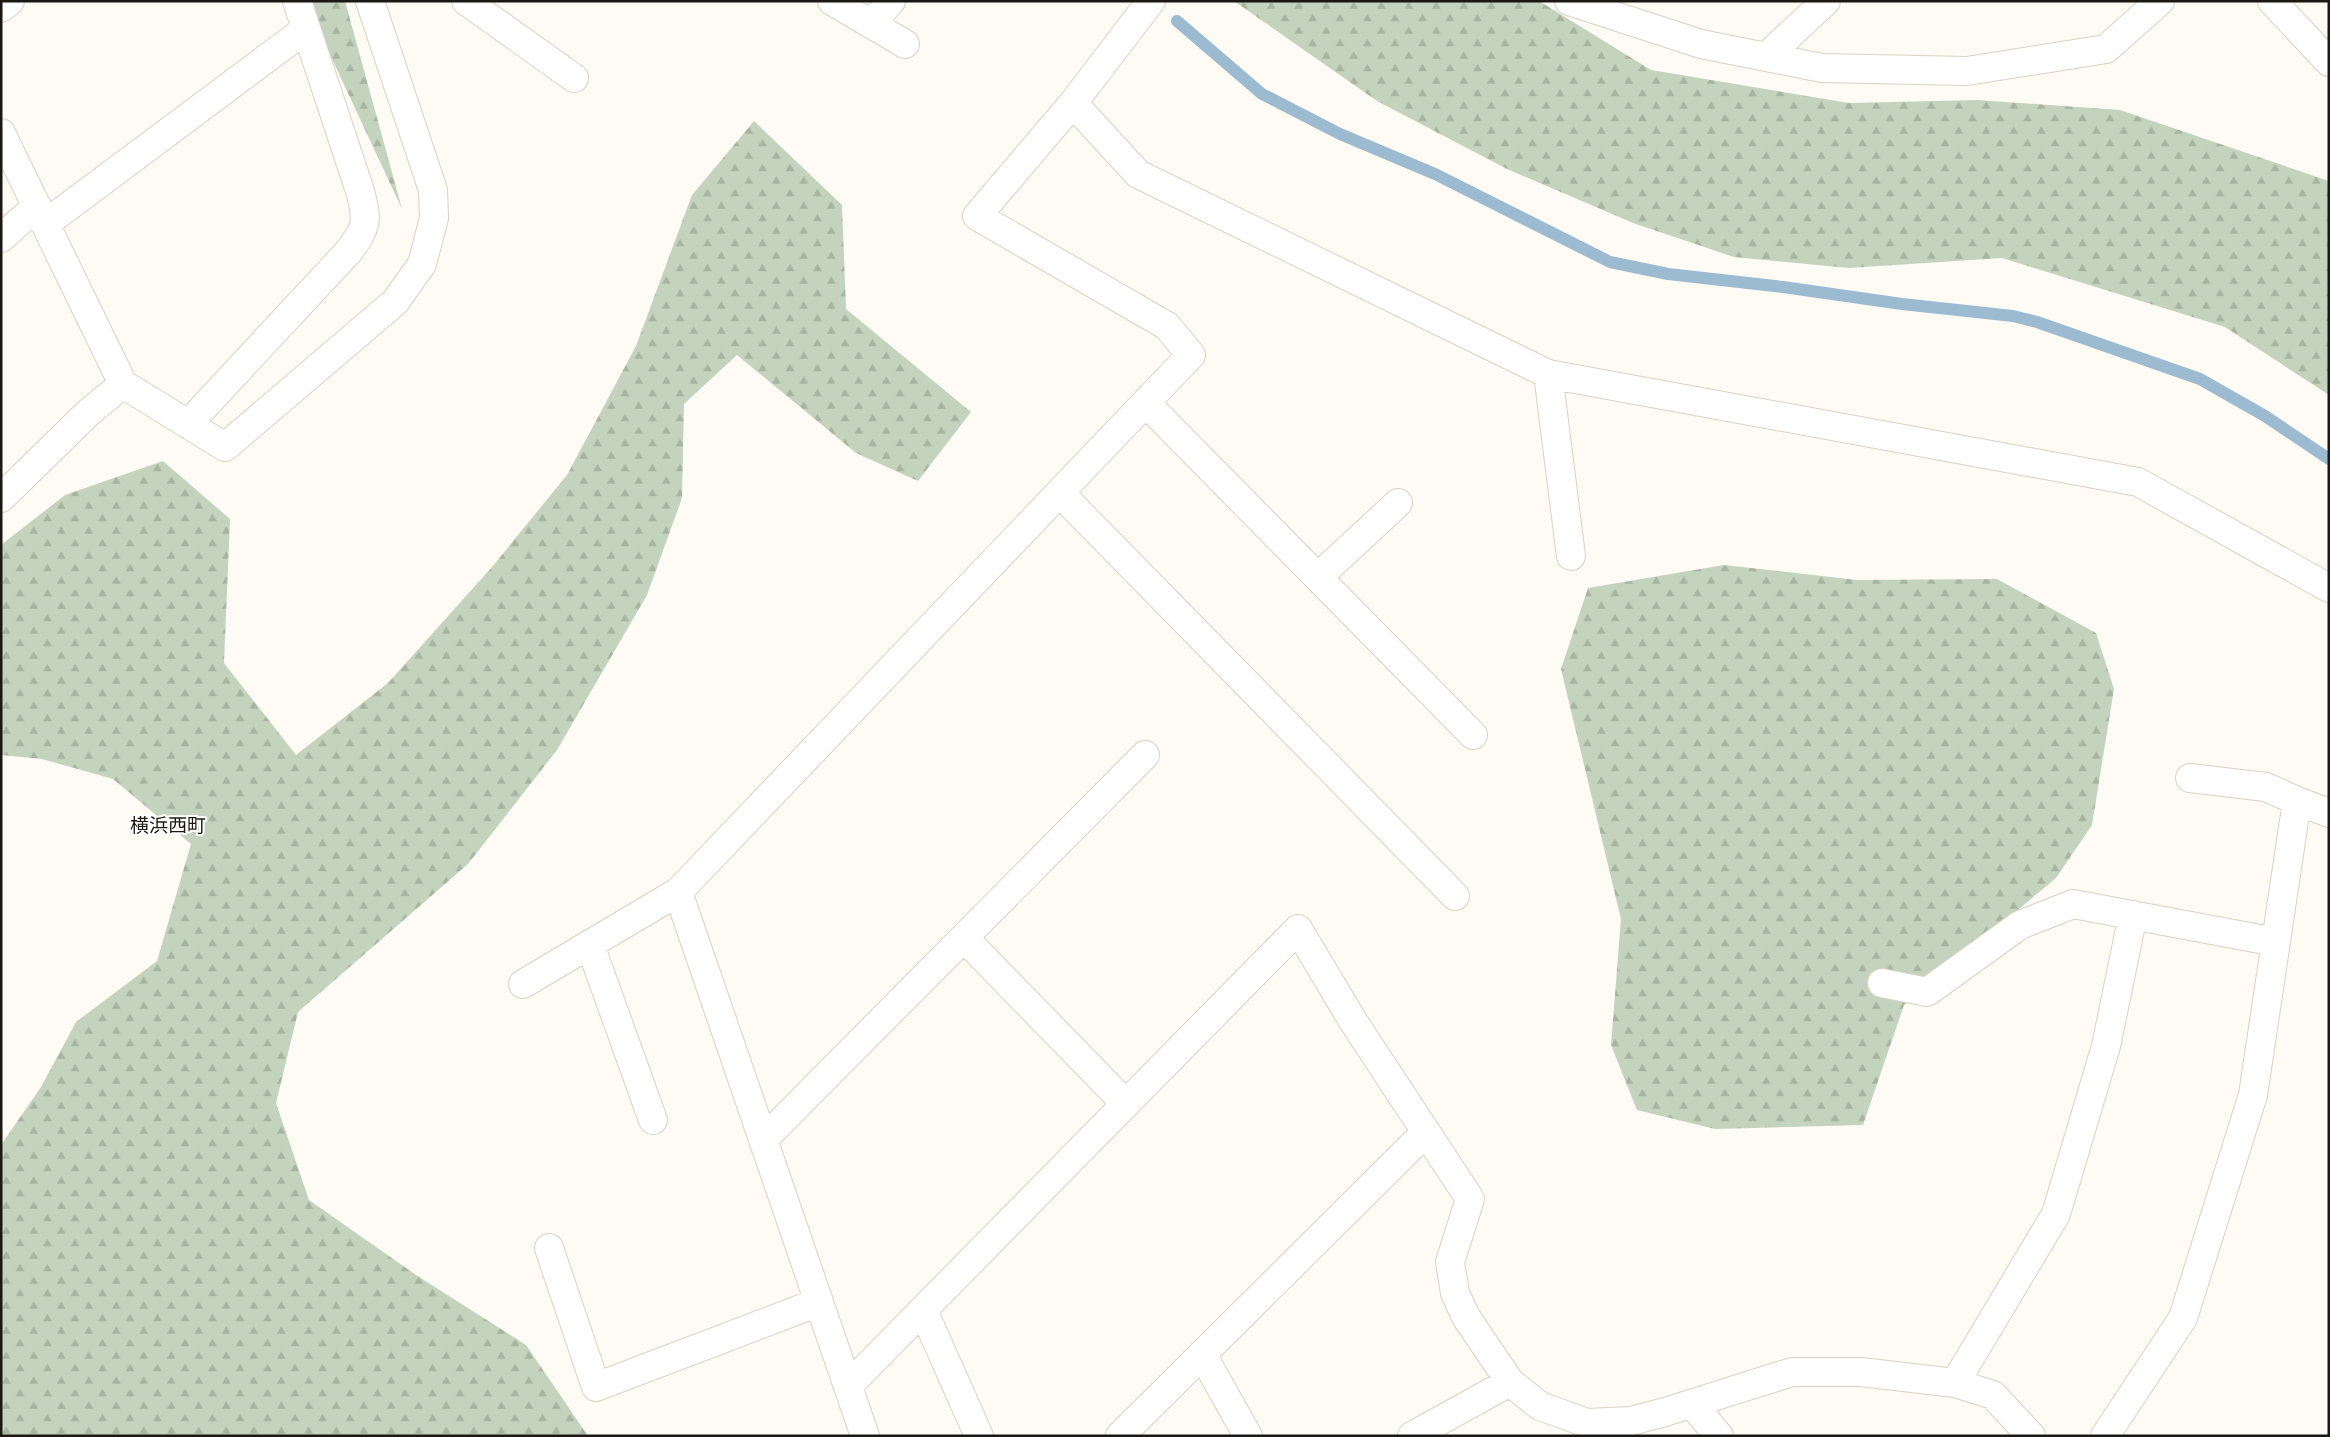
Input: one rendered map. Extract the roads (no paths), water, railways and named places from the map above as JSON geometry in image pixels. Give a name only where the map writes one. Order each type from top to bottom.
[{"type":"street","points":[[1,8],[10,1]]},
{"type":"street","points":[[188,424],[349,251],[364,232],[365,209],[360,191],[297,1]]},
{"type":"street","points":[[1,132],[123,384],[225,447],[394,302],[422,264],[434,218],[433,190],[370,1]]},
{"type":"street","points":[[466,1],[574,78]]},
{"type":"street","points":[[832,1],[905,44]]},
{"type":"street","points":[[871,24],[891,1]]},
{"type":"street","points":[[523,984],[678,892],[1191,355],[1167,326],[977,216],[1073,103],[1151,1]]},
{"type":"street","points":[[1569,1],[1701,44],[1822,68],[1967,72],[2106,49],[2160,1]]},
{"type":"street","points":[[1767,56],[1826,1]]},
{"type":"street","points":[[2272,1],[2329,62]]},
{"type":"street","points":[[1,238],[41,215],[306,29]]},
{"type":"street","points":[[1073,103],[1138,174],[1548,374],[2138,482],[2329,588]]},
{"type":"street","points":[[1548,374],[1572,556]]},
{"type":"street","points":[[1,498],[88,413],[123,384]]},
{"type":"street","points":[[1146,403],[1473,735]]},
{"type":"street","points":[[1060,493],[1455,896]]},
{"type":"street","points":[[1318,577],[1398,503]]},
{"type":"street","points":[[763,1140],[1145,755]]},
{"type":"street","points":[[2190,778],[2266,786],[2329,813]]},
{"type":"street","points":[[2105,1436],[2183,1318],[2253,1094],[2298,801]]},
{"type":"street","points":[[678,892],[865,1436]]},
{"type":"street","points":[[1882,983],[1927,992],[2020,925],[2073,904],[2276,942]]},
{"type":"street","points":[[1955,1383],[2056,1214],[2106,1046],[2133,915]]},
{"type":"street","points":[[848,1386],[1298,929],[1353,1021],[1470,1199],[1450,1262],[1455,1293],[1466,1316],[1510,1382],[1540,1406],[1587,1423],[1631,1421],[1792,1372],[1861,1372],[1955,1383],[1993,1394],[2030,1436]]},
{"type":"street","points":[[964,938],[1126,1104]]},
{"type":"street","points":[[590,945],[653,1120]]},
{"type":"street","points":[[1120,1436],[1426,1132]]},
{"type":"street","points":[[549,1248],[596,1387],[819,1302]]},
{"type":"street","points":[[923,1310],[979,1436]]},
{"type":"street","points":[[1202,1354],[1248,1436]]},
{"type":"street","points":[[1412,1436],[1510,1382]]},
{"type":"street","points":[[1692,1404],[1719,1436]]},
{"type":"waterway","points":[[1177,21],[1262,94],[1340,134],[1435,174],[1610,262],[1668,274],[1783,287],[1902,304],[2013,316],[2037,322],[2200,379],[2265,416],[2329,459]]},
{"type":"district","name":"横浜西町","points":[[168,825]]}]
